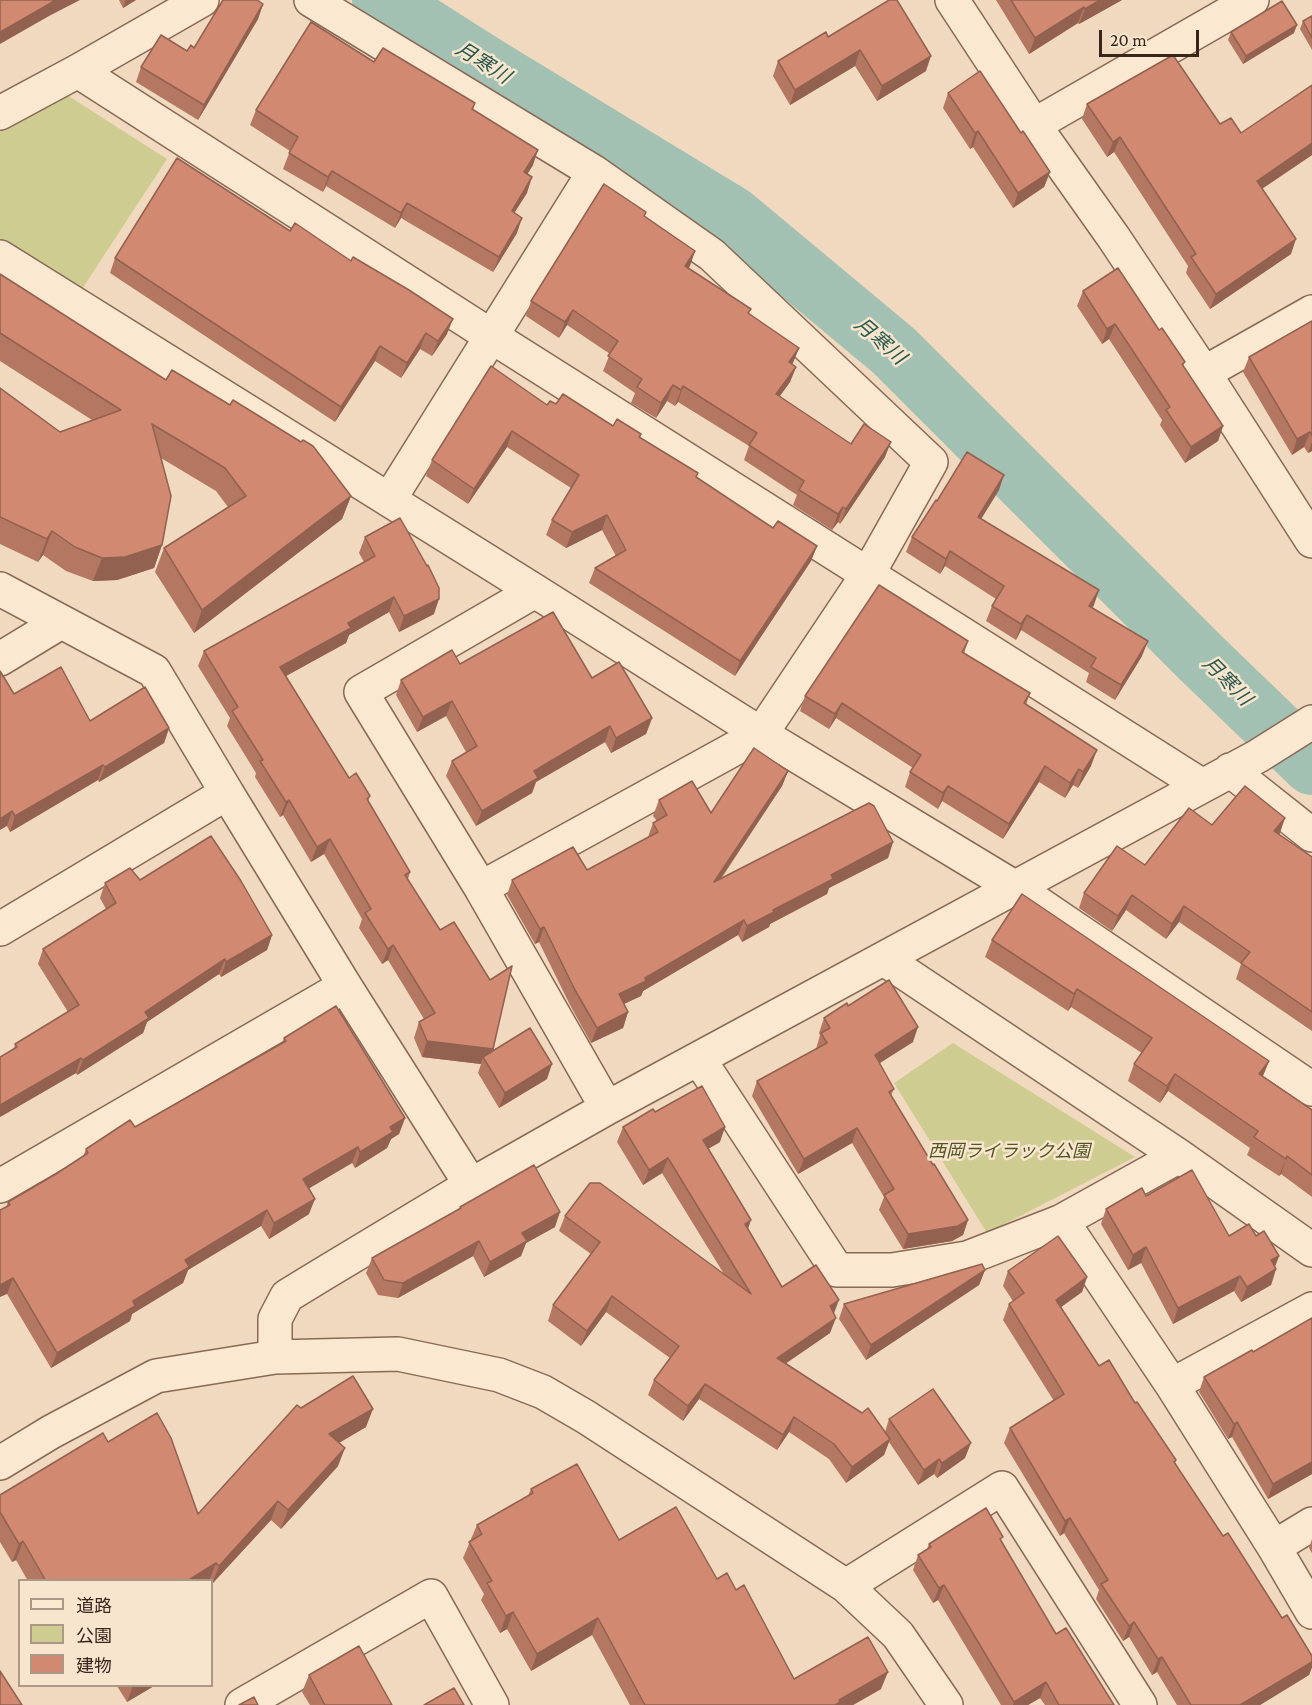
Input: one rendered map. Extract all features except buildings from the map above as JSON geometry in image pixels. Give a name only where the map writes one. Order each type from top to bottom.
[{"type":"street","points":[[0,113],[202,0]]},
{"type":"street","points":[[311,0],[594,172],[712,255],[932,462],[868,574],[761,734],[481,888]]},
{"type":"street","points":[[952,0],[1034,125],[1307,520]]},
{"type":"street","points":[[1034,125],[1252,0]]},
{"type":"street","points":[[78,71],[491,336],[1201,785]]},
{"type":"street","points":[[389,500],[594,172]]},
{"type":"street","points":[[0,258],[761,734],[1014,887],[1312,1089]]},
{"type":"street","points":[[1204,373],[1312,312]]},
{"type":"street","points":[[0,589],[154,671],[345,986],[471,1185]]},
{"type":"street","points":[[535,591],[361,692],[481,888],[607,1108]]},
{"type":"street","points":[[0,658],[61,622]]},
{"type":"street","points":[[275,1357],[275,1319],[287,1296],[471,1185],[607,1108],[1258,756],[1312,722]]},
{"type":"street","points":[[1230,770],[1312,835]]},
{"type":"street","points":[[0,929],[227,794]]},
{"type":"street","points":[[884,959],[1179,1156],[1312,1250]]},
{"type":"street","points":[[0,1186],[345,986]]},
{"type":"street","points":[[699,1059],[837,1270],[892,1270],[967,1258],[1062,1221],[1179,1156]]},
{"type":"street","points":[[1062,1221],[1172,1385],[1312,1612]]},
{"type":"street","points":[[1172,1385],[1312,1309]]},
{"type":"street","points":[[0,1463],[51,1432],[156,1376],[275,1357],[398,1354],[499,1375],[543,1392],[586,1417],[846,1586],[898,1635],[946,1705]]},
{"type":"street","points":[[846,1586],[1002,1488],[1140,1705]]},
{"type":"street","points":[[1274,1547],[1312,1524]]},
{"type":"street","points":[[261,1700],[431,1596],[492,1705]]},
{"type":"green space","points":[[56,88],[167,159],[82,289],[0,243],[0,119]]},
{"type":"green space","name":"西岡ライラック公園","points":[[953,1043],[1135,1157],[987,1233],[894,1083]]},
{"type":"waterway","name":"月寒川","points":[[382,0],[732,216],[894,351],[1202,659],[1312,765]]}]
